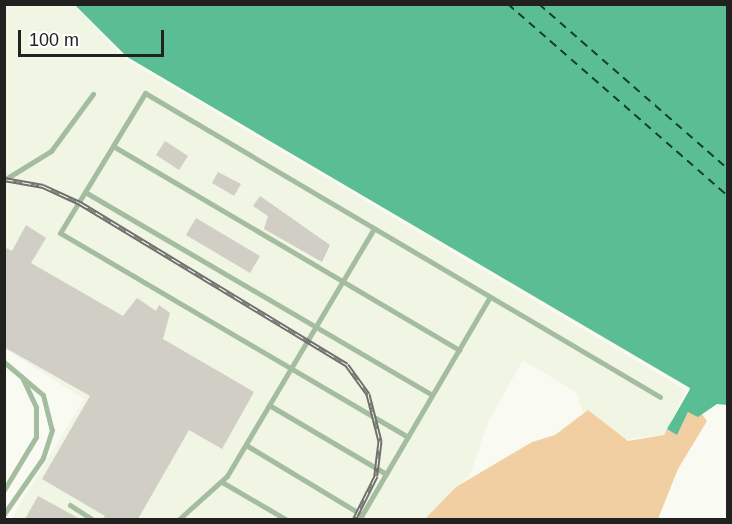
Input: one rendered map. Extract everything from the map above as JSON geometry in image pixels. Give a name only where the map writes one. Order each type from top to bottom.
[{"type":"lane","points":[[408,437],[60,233],[145,93],[660,397]]},
{"type":"lane","points":[[4,180],[51,152],[93,94]]},
{"type":"lane","points":[[113,146],[459,350]]},
{"type":"lane","points":[[85,192],[432,395]]},
{"type":"lane","points":[[178,519],[222,482],[374,228]]},
{"type":"lane","points":[[246,445],[361,517],[490,297]]},
{"type":"lane","points":[[4,362],[43,395],[52,430],[43,458],[4,514]]},
{"type":"lane","points":[[4,490],[30,456],[38,427],[33,397],[15,369]]},
{"type":"lane","points":[[269,405],[386,474]]},
{"type":"lane","points":[[222,482],[287,519]]},
{"type":"lane","points":[[70,505],[93,519]]},
{"type":"shaded area","points":[[4,5],[75,5],[690,389],[664,435],[620,440],[583,412],[576,392],[523,360],[488,422],[470,475],[424,519],[11,519],[84,399],[5,349]]},
{"type":"shaded area","points":[[75,5],[727,5],[727,405],[717,404],[698,417],[688,412],[677,435],[667,429],[690,388],[127,57]]},
{"type":"shaded area","points":[[588,410],[628,441],[664,435],[667,429],[677,434],[688,412],[702,414],[707,421],[678,469],[658,519],[424,520],[456,487],[532,442],[555,435]]},
{"type":"pier","points":[[72,4],[127,57],[690,389],[670,424],[686,390],[125,59]]},
{"type":"building","points":[[165,141],[188,156],[179,170],[156,155]]},
{"type":"building","points":[[218,172],[241,184],[234,196],[212,183]]},
{"type":"building","points":[[260,196],[330,245],[322,262],[264,229],[268,216],[253,206]]},
{"type":"building","points":[[196,218],[260,256],[250,273],[186,235]]},
{"type":"building","points":[[26,225],[46,238],[31,263],[123,316],[137,298],[156,311],[159,305],[170,313],[163,339],[254,392],[222,449],[189,430],[138,519],[102,519],[105,516],[42,479],[90,396],[4,347],[4,247],[12,251]]},
{"type":"building","points":[[38,496],[80,519],[25,519]]},
{"type":"ferry route","points":[[508,4],[728,196]]},
{"type":"ferry route","points":[[539,4],[728,169]]},
{"type":"railway","points":[[4,179],[43,186],[80,203],[347,365],[368,394],[380,441],[376,476],[354,520]]}]
